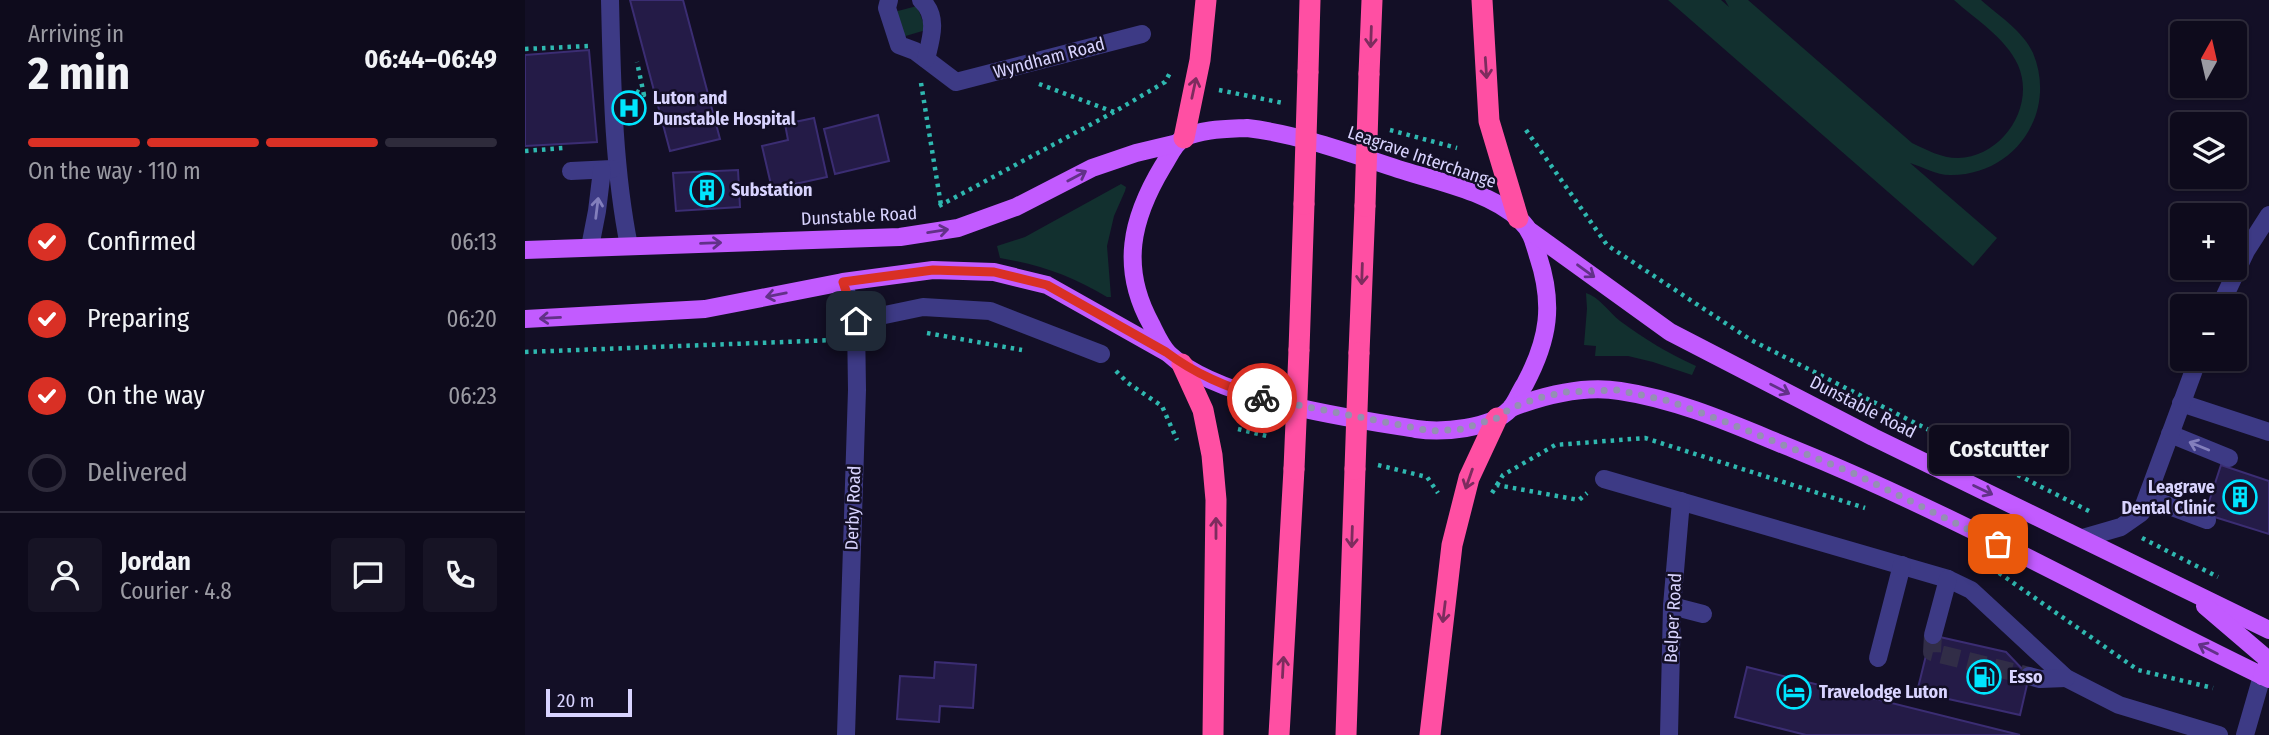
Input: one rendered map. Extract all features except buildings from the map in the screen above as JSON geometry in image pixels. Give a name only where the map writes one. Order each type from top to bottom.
[{"type":"highway","points":[[1181,140],[1200,60],[1206,0]]},
{"type":"highway","points":[[1279,735],[1294,469],[1310,0]]},
{"type":"highway","points":[[1346,735],[1372,0]]},
{"type":"highway","points":[[1482,0],[1489,121],[1524,225]]},
{"type":"highway","points":[[1174,358],[1203,410],[1212,455],[1216,500],[1213,735]]},
{"type":"highway","points":[[1430,735],[1452,545],[1469,478],[1504,413]]},
{"type":"main road","name":"Leagrave Interchange","points":[[1181,140],[1218,130],[1264,130],[1331,147],[1484,198],[1524,225]]},
{"type":"main road","name":"Dunstable Road","points":[[525,250],[899,237],[958,228],[1016,207],[1092,167],[1181,140]]},
{"type":"main road","points":[[1174,358],[1145,313],[1134,286],[1131,261],[1141,212],[1159,173],[1181,140]]},
{"type":"main road","name":"Dunstable Road","points":[[1524,225],[1669,332],[1885,443],[2269,630]]},
{"type":"main road","points":[[1504,413],[1543,341],[1548,315],[1546,280],[1524,225]]},
{"type":"main road","points":[[525,319],[705,310],[843,282],[933,270],[994,272],[1047,285],[1227,387],[1265,399],[1372,422],[1431,431],[1463,429],[1538,398],[1594,390],[1618,390],[1681,406],[1853,473],[2265,678],[2267,659],[2187,590]]},
{"type":"street","points":[[590,247],[597,211],[610,169],[610,0]]},
{"type":"street","points":[[889,0],[887,8],[899,45],[921,55],[934,27],[927,5],[921,0]]},
{"type":"street","name":"Wyndham Road","points":[[921,55],[957,82],[1142,34]]},
{"type":"street","points":[[571,171],[610,169]]},
{"type":"street","points":[[610,169],[636,245]]},
{"type":"street","points":[[2226,294],[2246,251],[2269,215]]},
{"type":"street","name":"Derby Road","points":[[843,282],[856,330],[857,390],[846,735]]},
{"type":"street","points":[[856,330],[922,307],[990,311],[1101,354]]},
{"type":"street","points":[[2083,538],[2121,527],[2141,513],[2193,371]]},
{"type":"street","points":[[2181,403],[2269,432]]},
{"type":"street","points":[[2170,434],[2229,458]]},
{"type":"street","points":[[1604,479],[1948,579],[1971,590],[2066,678],[2119,705],[2219,735]]},
{"type":"street","points":[[2148,498],[2207,520]]},
{"type":"street","name":"Belper Road","points":[[1669,735],[1672,606],[1681,501]]},
{"type":"street","points":[[1878,658],[1902,565]]},
{"type":"street","points":[[1933,635],[1948,579]]},
{"type":"street","points":[[1672,606],[1703,614]]},
{"type":"street","points":[[2029,676],[2040,679],[2066,678]]},
{"type":"street","points":[[2245,735],[2265,678]]},
{"type":"path","points":[[921,55],[941,205],[1165,82],[1175,63]]},
{"type":"path","points":[[1002,70],[1114,112]]},
{"type":"path","points":[[1526,130],[1607,245],[1751,340],[2099,517]]},
{"type":"path","points":[[525,151],[572,148]]},
{"type":"path","points":[[525,352],[856,330]]},
{"type":"path","points":[[925,332],[1031,352]]},
{"type":"path","points":[[1101,354],[1128,383],[1162,405],[1177,440]]},
{"type":"path","points":[[1491,497],[1497,485],[1579,500],[1604,479]]},
{"type":"path","points":[[2142,538],[2223,579]]},
{"type":"green space","points":[[1668,0],[1721,0],[1729,7],[1725,0],[1748,0],[1912,143],[1940,155],[1958,158],[1989,149],[2002,139],[2019,112],[2023,97],[2022,81],[2013,55],[1989,29],[1954,0],[1981,0],[2017,31],[2033,53],[2039,76],[2040,98],[2035,118],[2025,137],[2011,153],[1993,165],[1973,173],[1945,175],[1910,163],[1997,238],[1973,266]]},
{"type":"green space","points":[[917,6],[926,30],[902,37],[894,12]]},
{"type":"green space","points":[[1121,184],[1126,187],[1114,216],[1107,246],[1111,297],[1056,272],[1000,258],[997,246],[1025,237]]},
{"type":"green space","points":[[1586,293],[1638,334],[1696,366],[1692,375],[1628,356],[1595,356],[1596,346],[1584,345]]},
{"type":"tunnel","points":[[1933,635],[1932,652],[2029,676]]},
{"type":"way so far","points":[[1262,398],[1372,422],[1431,431],[1463,429],[1497,418],[1511,408],[1538,398],[1566,392],[1618,390],[1669,401],[1853,473],[1998,544]]},
{"type":"place","name":"Luton and Dunstable Hospital","points":[[629,108]]},
{"type":"place","name":"Substation","points":[[707,190]]},
{"type":"place","name":"Leagrave Dental Clinic","points":[[2240,497]]},
{"type":"place","name":"Costcutter","points":[[1998,544]]},
{"type":"place","name":"Esso","points":[[1984,677]]},
{"type":"place","name":"Travelodge Luton","points":[[1794,692]]},
{"type":"route","points":[[856,321],[843,282],[933,270],[994,272],[1047,285],[1166,352],[1182,364],[1227,387],[1262,398]]}]
